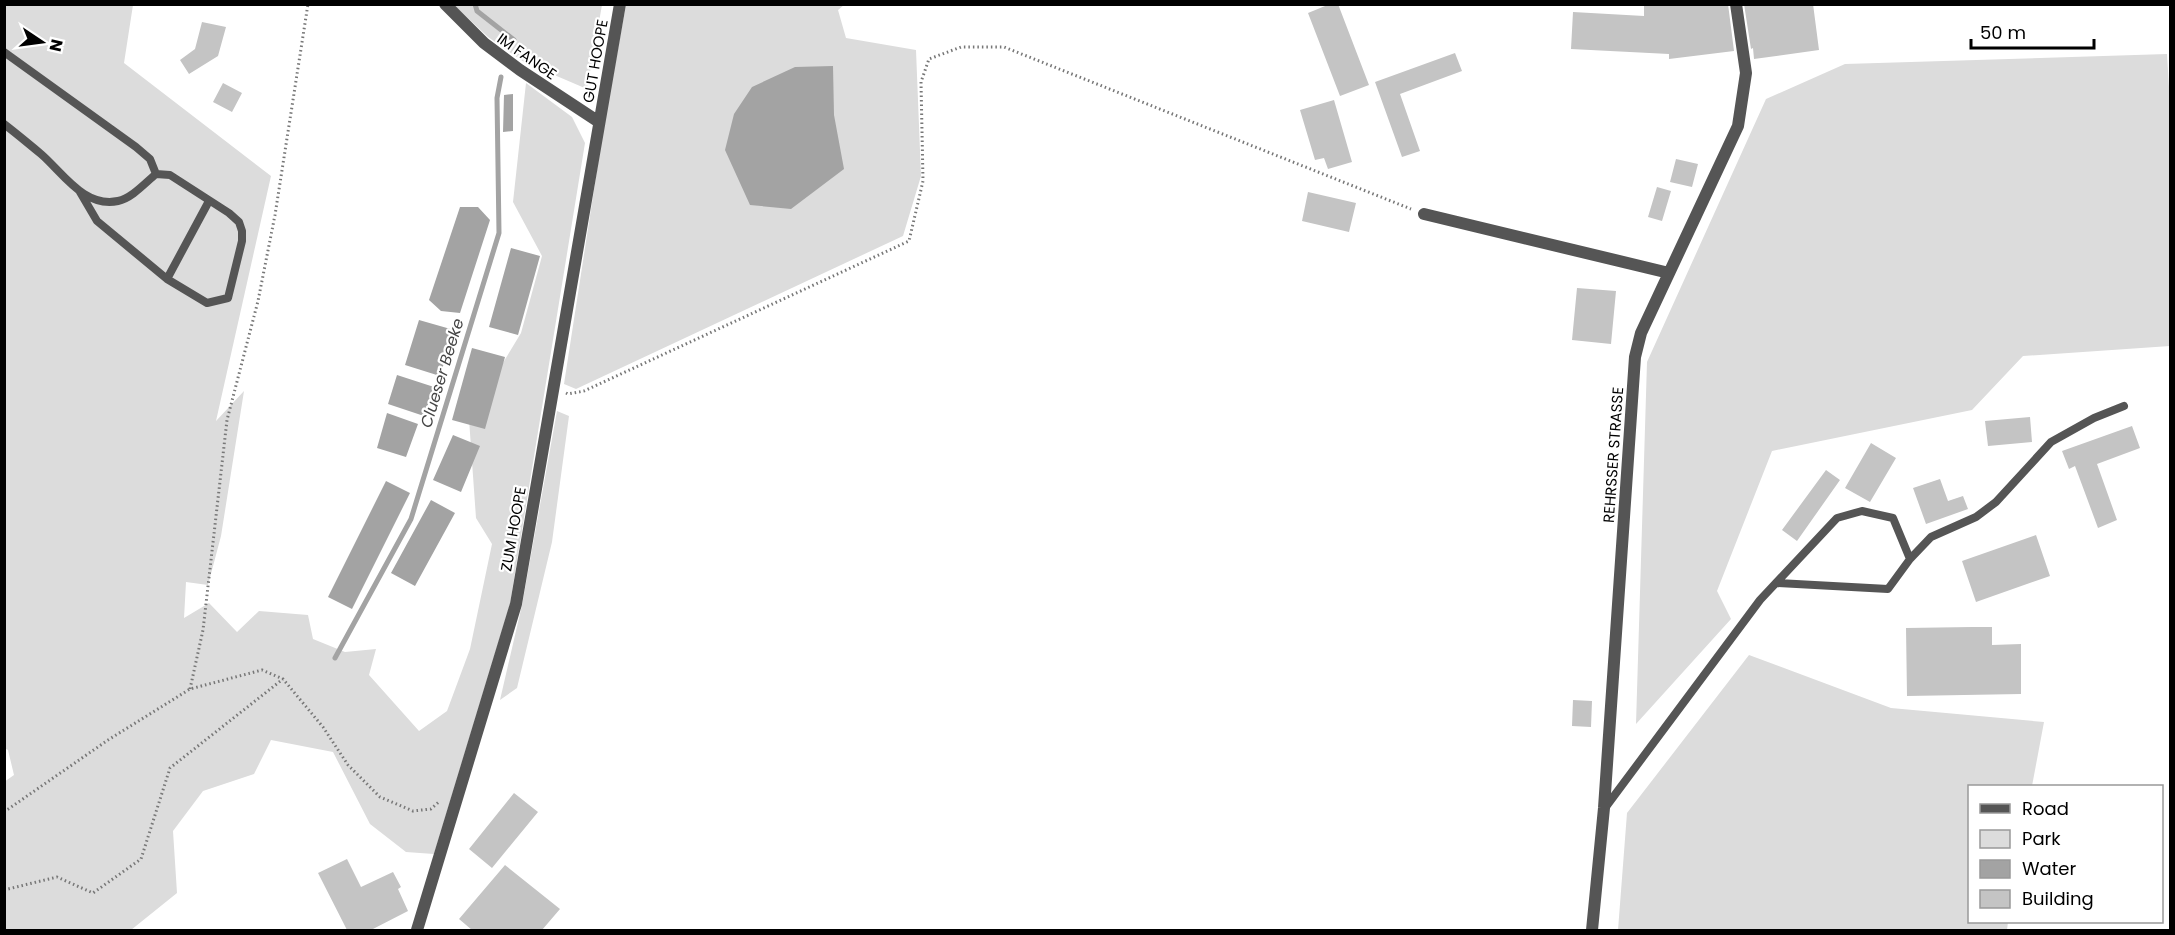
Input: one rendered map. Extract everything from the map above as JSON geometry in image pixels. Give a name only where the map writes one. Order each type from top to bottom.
[{"type":"street","name":"IM FANGE","points":[[444,4],[484,43],[520,70],[599,122]]},
{"type":"street","name":"GUT HOOPE","points":[[599,122],[620,4]]},
{"type":"street","name":"REHRSSER STRASSE","points":[[1592,930],[1604,808],[1635,357],[1641,333],[1738,126],[1746,73],[1736,4]]},
{"type":"street","name":"ZUM HOOPE","points":[[417,930],[516,604],[599,122]]},
{"type":"street","points":[[1424,214],[1669,273]]},
{"type":"lane","points":[[4,52],[150,159],[156,174]]},
{"type":"lane","points":[[4,124],[43,155],[80,192],[97,221],[167,279],[207,303],[228,298],[241,250],[242,231],[239,222],[170,176],[156,174],[139,189],[119,201],[101,202],[80,192]]},
{"type":"lane","points":[[167,279],[209,201]]},
{"type":"lane","points":[[1776,583],[1888,589],[1910,559],[1931,537],[1976,517],[1996,502],[2051,442],[2094,418],[2124,406]]},
{"type":"lane","points":[[1604,808],[1760,600],[1837,518],[1862,511],[1893,518],[1910,559]]},
{"type":"path","points":[[190,689],[203,630],[227,420],[258,302],[275,215],[308,4]]},
{"type":"path","points":[[584,392],[909,241],[923,181],[921,82],[929,59],[961,47],[1004,47],[1424,214]]},
{"type":"path","points":[[4,812],[108,740],[190,689],[262,670],[283,679],[323,728],[348,765],[380,797],[413,811],[431,809],[462,782]]},
{"type":"path","points":[[4,890],[57,878],[93,893],[141,859],[170,768],[283,679]]},
{"type":"green space","points":[[5,5],[133,5],[124,63],[271,176],[216,421],[244,391],[221,536],[208,585],[186,582],[184,618],[209,603],[237,632],[259,611],[308,615],[313,639],[345,652],[376,649],[369,675],[419,731],[447,711],[470,649],[492,544],[476,518],[469,419],[521,333],[542,256],[513,202],[526,83],[572,117],[585,143],[510,604],[434,854],[406,852],[370,824],[333,752],[271,740],[254,774],[203,791],[173,831],[177,893],[131,930],[5,930],[4,782],[14,775],[8,750],[4,748]]},
{"type":"green space","points":[[454,5],[602,5],[587,89],[524,62],[488,37]]},
{"type":"green space","points":[[626,5],[844,5],[838,10],[846,38],[916,50],[921,176],[903,236],[576,389],[564,384],[604,125]]},
{"type":"green space","points":[[2167,54],[2170,104],[2170,346],[2023,356],[1972,410],[1772,451],[1717,591],[1731,619],[1636,724],[1647,362],[1766,99],[1845,64]]},
{"type":"green space","points":[[557,411],[569,416],[552,542],[517,688],[500,700],[522,605]]},
{"type":"green space","points":[[1749,655],[1891,708],[2044,722],[2032,785],[1968,785],[1968,923],[2008,923],[2007,930],[1618,930],[1627,813]]},
{"type":"water","points":[[833,66],[834,115],[844,169],[791,209],[750,205],[725,150],[734,114],[752,87],[795,67]]},
{"type":"water","points":[[513,94],[513,131],[503,132],[504,95]]},
{"type":"water","points":[[460,207],[478,207],[490,220],[460,313],[441,311],[429,300]]},
{"type":"water","points":[[511,248],[540,256],[518,335],[489,327]]},
{"type":"water","points":[[419,320],[454,330],[440,376],[405,365]]},
{"type":"water","points":[[472,348],[505,357],[485,429],[452,420]]},
{"type":"water","points":[[397,375],[434,387],[424,416],[388,404]]},
{"type":"water","points":[[387,413],[418,424],[406,457],[377,448]]},
{"type":"water","points":[[453,435],[480,446],[461,492],[433,480]]},
{"type":"water","points":[[386,481],[410,493],[352,609],[328,597]]},
{"type":"water","points":[[431,500],[455,513],[415,586],[391,573]]},
{"type":"building","points":[[1330,4],[1338,4],[1369,85],[1340,96],[1308,13]]},
{"type":"building","points":[[1644,4],[1728,4],[1734,51],[1669,59],[1669,54],[1571,49],[1573,12],[1644,16]]},
{"type":"building","points":[[1744,4],[1813,4],[1819,50],[1754,59]]},
{"type":"building","points":[[202,22],[226,27],[218,56],[189,74],[180,60],[195,49]]},
{"type":"building","points":[[1455,53],[1462,71],[1400,94],[1420,151],[1402,157],[1375,82]]},
{"type":"building","points":[[223,83],[242,93],[232,112],[213,102]]},
{"type":"building","points":[[1334,100],[1352,162],[1328,169],[1324,158],[1315,160],[1300,110]]},
{"type":"building","points":[[1676,159],[1698,164],[1692,187],[1670,182]]},
{"type":"building","points":[[1657,187],[1671,191],[1662,221],[1648,217]]},
{"type":"building","points":[[1308,192],[1356,203],[1349,232],[1302,221]]},
{"type":"building","points":[[1577,288],[1616,291],[1611,344],[1572,340]]},
{"type":"building","points":[[2030,417],[2032,442],[1988,446],[1985,421]]},
{"type":"building","points":[[2132,426],[2140,448],[2097,464],[2117,520],[2098,528],[2075,466],[2069,469],[2062,451]]},
{"type":"building","points":[[1871,443],[1896,458],[1870,502],[1845,488]]},
{"type":"building","points":[[1826,470],[1840,480],[1797,541],[1782,530]]},
{"type":"building","points":[[1940,479],[1948,501],[1963,496],[1968,509],[1926,524],[1913,488]]},
{"type":"building","points":[[2036,535],[2050,576],[1976,602],[1962,561]]},
{"type":"building","points":[[1992,627],[1992,645],[2021,644],[2021,694],[1907,696],[1906,628]]},
{"type":"building","points":[[1573,700],[1592,701],[1591,727],[1572,726]]},
{"type":"building","points":[[514,793],[538,812],[492,868],[469,849]]},
{"type":"building","points":[[347,859],[361,887],[393,872],[401,887],[398,889],[408,911],[371,930],[347,930],[318,873]]},
{"type":"building","points":[[505,865],[560,909],[542,930],[472,930],[459,919]]},
{"type":"waterway","name":"Clueser Beeke","points":[[475,4],[477,11],[514,40]]},
{"type":"waterway","name":"Clueser Beeke","points":[[335,658],[411,519],[499,233],[497,98],[501,77]]}]
